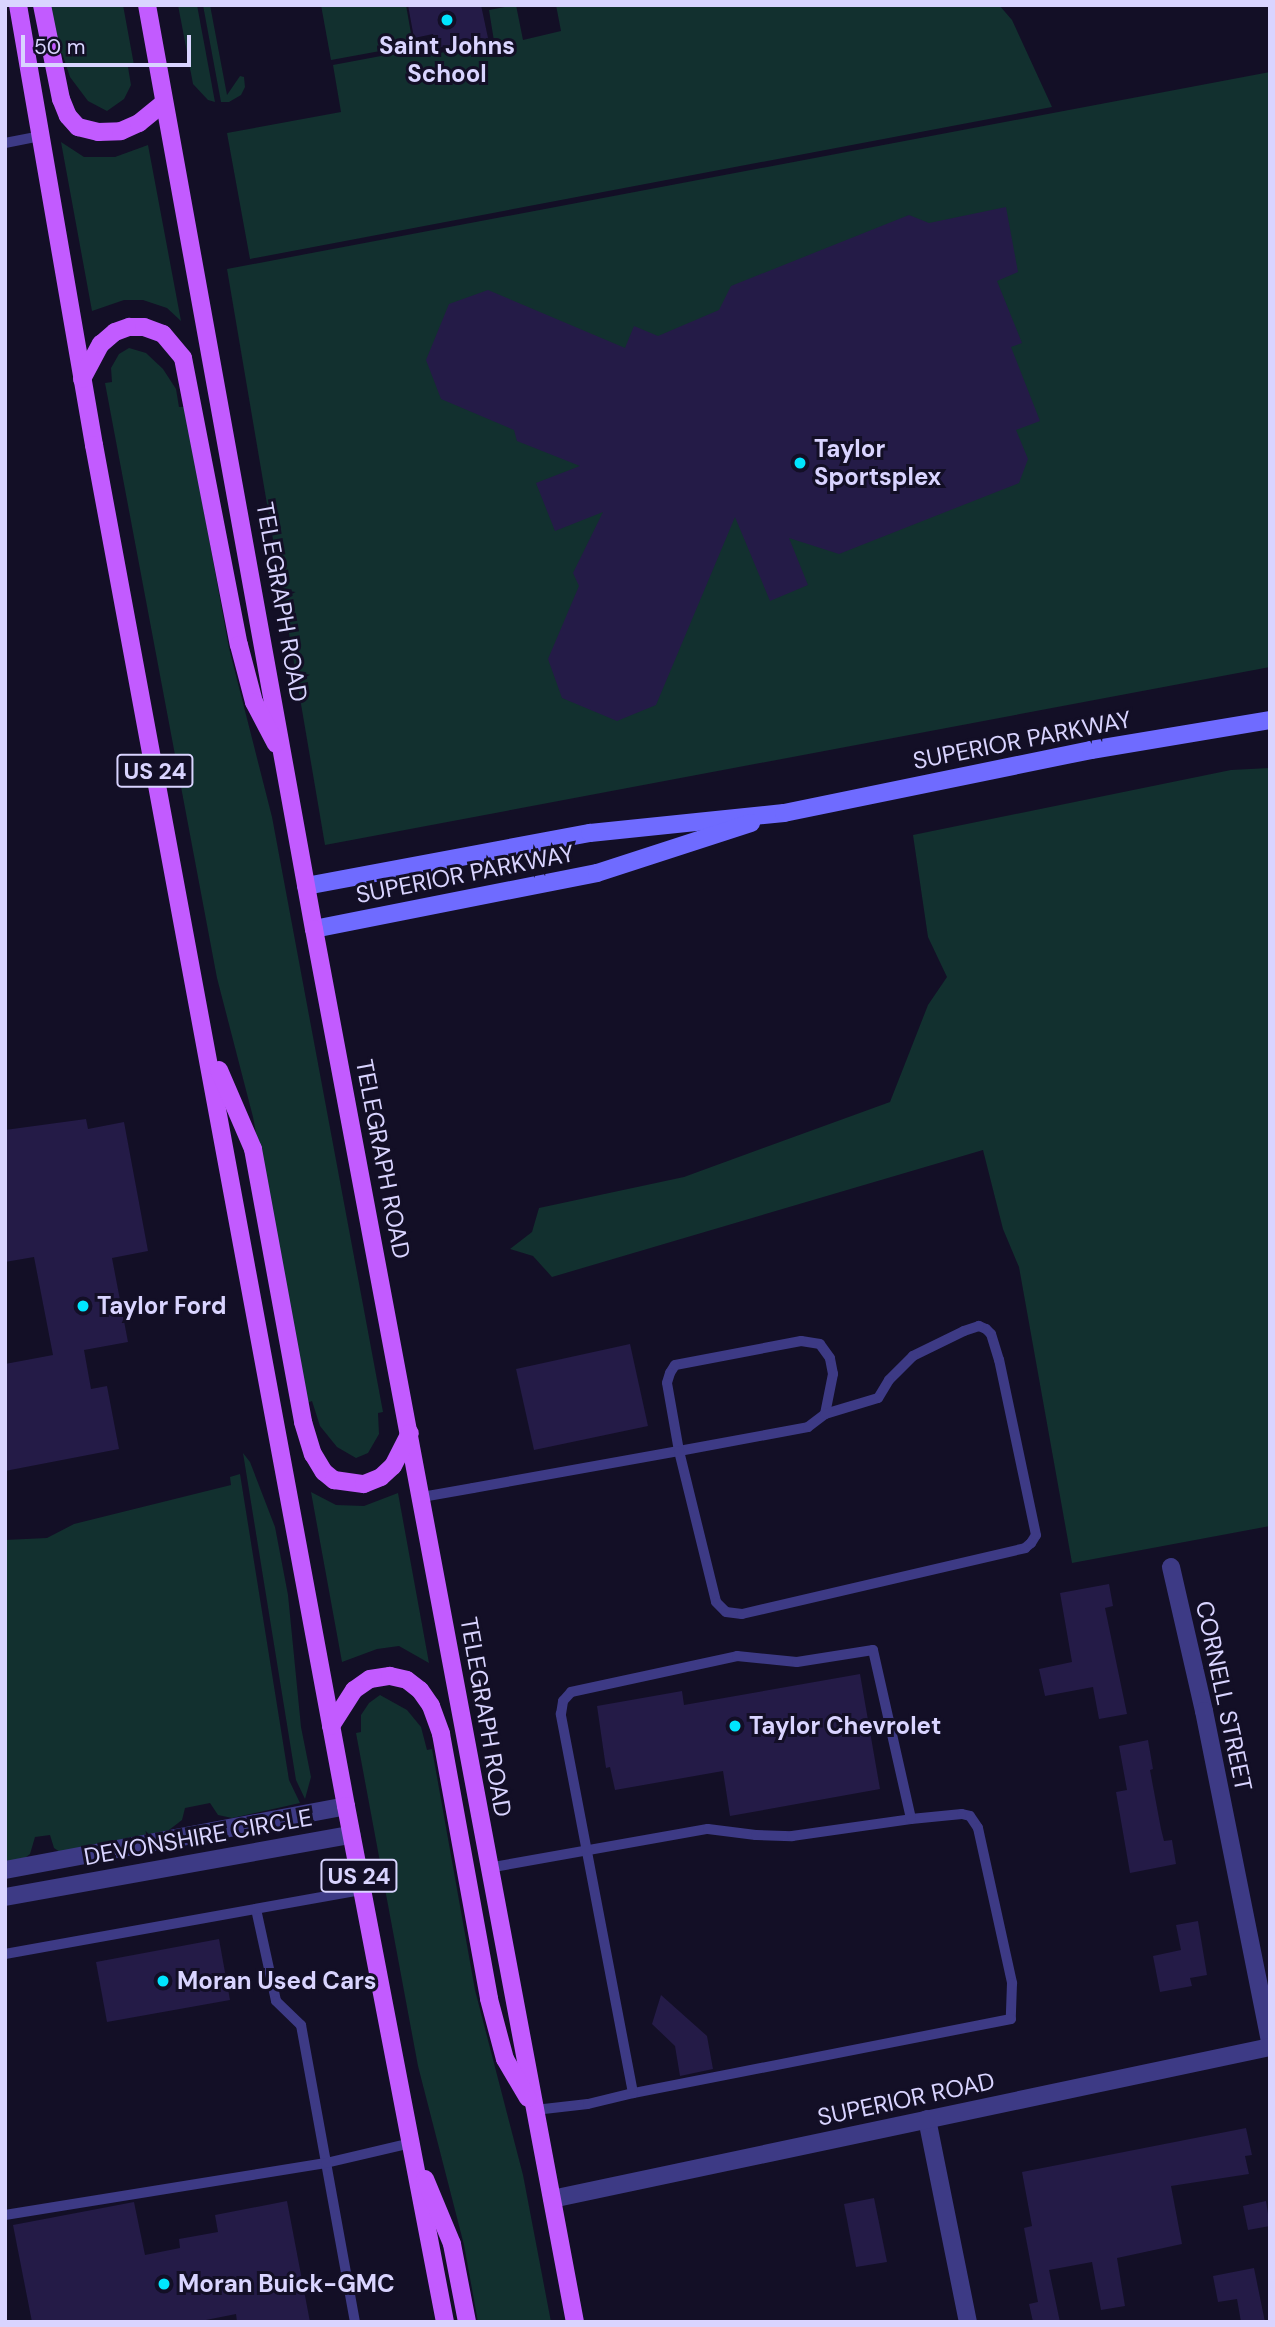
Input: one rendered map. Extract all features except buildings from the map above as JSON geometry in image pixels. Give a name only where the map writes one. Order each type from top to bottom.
[{"type":"main road","name":"US 24","points":[[18,5],[82,379],[351,1835],[445,2322]]},
{"type":"main road","points":[[42,5],[61,99],[68,116],[78,127],[99,132],[121,131],[139,123],[164,103]]},
{"type":"main road","name":"TELEGRAPH ROAD","points":[[147,5],[306,886],[575,2322]]},
{"type":"main road","points":[[82,379],[101,344],[115,331],[129,327],[144,327],[163,334],[183,358],[239,645],[254,702],[284,759]]},
{"type":"main road","name":"SUPERIOR PARKWAY","points":[[306,886],[590,833],[784,813],[1091,750],[1270,720]]},
{"type":"main road","name":"SUPERIOR PARKWAY","points":[[314,929],[597,873],[784,813]]},
{"type":"main road","points":[[205,1038],[253,1149],[303,1422],[313,1454],[324,1472],[334,1480],[365,1484],[381,1477],[393,1466],[410,1433]]},
{"type":"main road","points":[[331,1726],[354,1690],[370,1679],[390,1676],[407,1681],[421,1690],[431,1706],[441,1734],[489,1998],[505,2059],[535,2110]]},
{"type":"main road","points":[[411,2143],[452,2244],[467,2322]]},
{"type":"street","name":"CORNELL STREET","points":[[1171,1567],[1204,1712],[1270,2041]]},
{"type":"street","name":"DEVONSHIRE CIRCLE","points":[[5,1870],[346,1806]]},
{"type":"street","name":"DEVONSHIRE CIRCLE","points":[[5,1897],[351,1835]]},
{"type":"street","name":"DEVONSHIRE CIRCLE","points":[[50,1862],[54,1888]]},
{"type":"street","name":"SUPERIOR ROAD","points":[[552,2199],[1270,2047]]},
{"type":"street","points":[[927,2119],[968,2322]]},
{"type":"lane","points":[[5,143],[41,136]]},
{"type":"lane","points":[[422,1497],[679,1451],[808,1427],[825,1414],[878,1398],[889,1380],[913,1356],[979,1325],[986,1329],[997,1352],[1036,1535],[1031,1543],[1013,1551],[742,1614],[726,1612],[716,1602],[679,1451],[667,1383],[675,1364],[801,1341],[820,1344],[830,1358],[833,1374],[825,1414]]},
{"type":"lane","points":[[633,2093],[561,1714],[563,1701],[571,1692],[737,1656],[797,1662],[873,1650],[911,1819]]},
{"type":"lane","points":[[488,1868],[708,1829],[792,1836],[962,1814],[971,1816],[978,1828],[1012,1983],[1011,2019],[588,2104],[535,2110]]},
{"type":"lane","points":[[5,1954],[362,1890]]},
{"type":"lane","points":[[256,1909],[276,2001],[301,2025],[355,2322]]},
{"type":"lane","points":[[5,2215],[326,2162],[411,2143]]},
{"type":"green space","points":[[48,5],[123,5],[134,65],[128,67],[131,85],[124,99],[107,111],[88,101],[70,77],[62,53],[57,54]]},
{"type":"green space","points":[[178,5],[197,5],[215,102],[208,100],[193,84]]},
{"type":"green space","points":[[203,5],[210,5],[227,95],[240,76],[244,77],[245,87],[241,95],[229,102],[221,102]]},
{"type":"green space","points":[[321,5],[406,5],[413,45],[331,60]]},
{"type":"green space","points":[[516,5],[523,40],[561,31],[556,5],[999,5],[1012,20],[1052,107],[250,259],[227,133],[341,112],[333,65],[429,47],[431,55],[494,41],[489,10]]},
{"type":"green space","points":[[1270,72],[1270,667],[325,845],[227,269]]},
{"type":"green space","points":[[61,142],[84,157],[115,157],[148,145],[181,321],[167,308],[143,300],[124,300],[92,311]]},
{"type":"green space","points":[[129,348],[146,353],[163,369],[176,389],[179,407],[185,407],[229,648],[272,817],[383,1412],[378,1413],[379,1434],[368,1453],[356,1458],[337,1447],[320,1426],[312,1401],[307,1403],[253,1117],[217,978],[105,383],[112,382],[111,368],[119,354]]},
{"type":"green space","points":[[1270,768],[1270,1526],[1072,1563],[1019,1267],[1003,1229],[983,1150],[552,1277],[533,1256],[510,1249],[532,1232],[539,1208],[684,1177],[890,1102],[928,1005],[947,977],[928,937],[913,835],[1231,770]]},
{"type":"green space","points":[[243,1453],[250,1462],[275,1527],[288,1595],[301,1727],[311,1777],[305,1799],[296,1780]]},
{"type":"green space","points":[[240,1474],[289,1780],[300,1803],[232,1818],[218,1815],[210,1803],[185,1808],[182,1820],[169,1830],[60,1852],[54,1848],[50,1835],[35,1837],[30,1854],[22,1860],[5,1863],[5,1540],[47,1538],[74,1524],[231,1485],[230,1477]]},
{"type":"green space","points":[[311,1492],[336,1505],[364,1506],[398,1493],[429,1663],[399,1646],[377,1649],[342,1662]]},
{"type":"green space","points":[[380,1695],[407,1710],[421,1727],[427,1750],[432,1749],[475,1990],[523,2175],[551,2322],[478,2322],[464,2245],[418,2066],[356,1733],[361,1732],[361,1715],[369,1703]]},
{"type":"place","name":"Saint Johns School","points":[[447,20]]},
{"type":"place","name":"Taylor Sportsplex","points":[[800,463]]},
{"type":"place","name":"Taylor Ford","points":[[83,1306]]},
{"type":"place","name":"Taylor Chevrolet","points":[[735,1726]]},
{"type":"place","name":"Moran Used Cars","points":[[163,1981]]},
{"type":"place","name":"Moran Buick-GMC","points":[[164,2284]]}]
